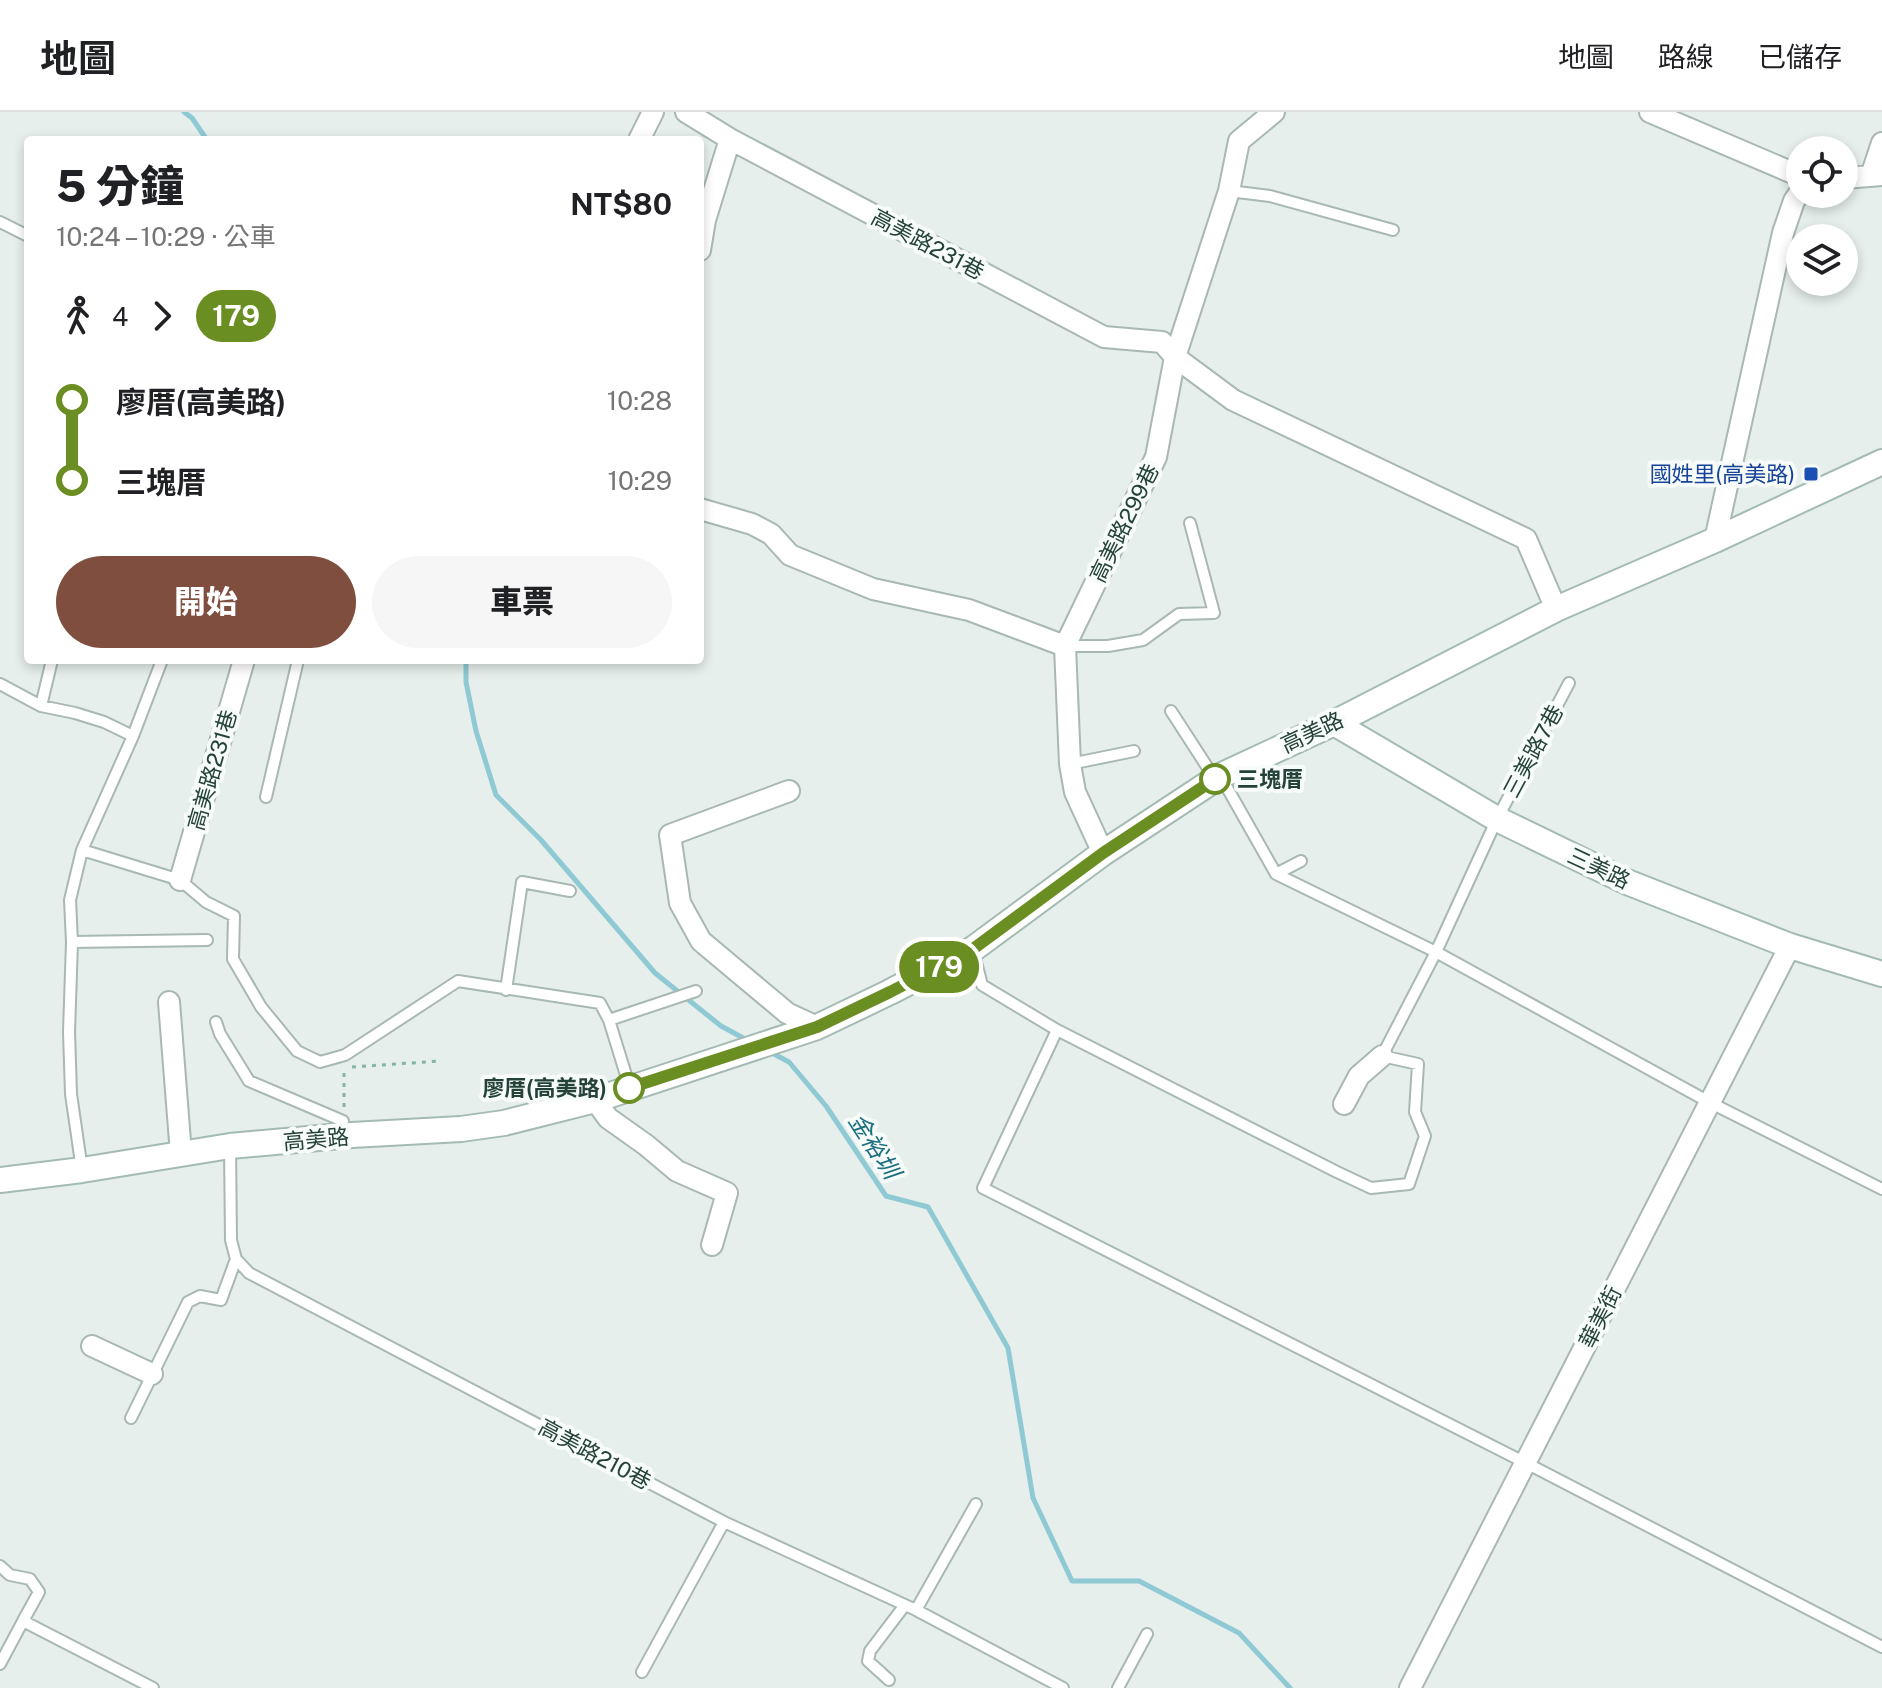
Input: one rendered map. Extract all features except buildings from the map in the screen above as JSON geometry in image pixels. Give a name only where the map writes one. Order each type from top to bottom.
[{"type":"street","points":[[641,136],[653,112]]},
{"type":"street","name":"高美路231巷","points":[[686,112],[730,139],[1104,337],[1162,342],[1175,357],[1233,400],[1526,539],[1556,609]]},
{"type":"street","name":"高美路299巷","points":[[1103,853],[1075,792],[1070,764],[1065,646],[1156,457],[1175,357],[1229,191],[1239,141],[1274,112]]},
{"type":"street","points":[[1650,112],[1786,170]]},
{"type":"street","points":[[704,226],[730,139]]},
{"type":"street","points":[[1876,176],[1882,143]]},
{"type":"street","points":[[1715,540],[1783,233],[1792,208]]},
{"type":"street","name":"高美路","points":[[0,1180],[230,1146],[504,1123],[595,1100],[817,1027],[973,949],[1103,853],[1218,777],[1334,723],[1556,609],[1880,465]]},
{"type":"street","points":[[704,510],[752,524],[771,534],[790,555],[873,589],[969,610],[1065,646]]},
{"type":"street","name":"高美路231巷","points":[[180,880],[243,664]]},
{"type":"street","name":"三美路","points":[[1334,723],[1497,819],[1627,882],[1790,946],[1882,974]]},
{"type":"street","points":[[789,791],[670,835],[680,903],[701,941],[787,1013],[817,1027]]},
{"type":"street","name":"華美街","points":[[1410,1688],[1790,946]]},
{"type":"street","points":[[169,1002],[181,1154]]},
{"type":"street","points":[[1344,1104],[1359,1076],[1382,1056]]},
{"type":"street","points":[[595,1100],[608,1118],[677,1171],[727,1193],[712,1245]]},
{"type":"street","points":[[92,1346],[152,1374]]},
{"type":"lane","points":[[1229,191],[1270,196],[1393,230]]},
{"type":"lane","points":[[0,222],[24,234]]},
{"type":"lane","points":[[1065,646],[1108,646],[1143,640],[1179,614],[1214,613],[1190,523]]},
{"type":"lane","points":[[41,706],[51,664]]},
{"type":"lane","points":[[82,1170],[71,1094],[70,900],[82,850],[133,736],[160,664]]},
{"type":"lane","points":[[266,797],[297,664]]},
{"type":"lane","name":"三美路7巷","points":[[1382,1056],[1436,952],[1497,819],[1569,683]]},
{"type":"lane","points":[[0,684],[41,706],[104,722],[133,736]]},
{"type":"lane","points":[[1171,711],[1218,777],[1276,874],[1436,952],[1709,1102],[1882,1189]]},
{"type":"lane","points":[[1070,764],[1134,751]]},
{"type":"lane","points":[[82,850],[180,880],[206,902],[234,916],[233,959],[261,1007],[297,1051],[320,1062],[345,1055],[458,981],[600,1003],[609,1020],[630,1088]]},
{"type":"lane","points":[[1276,874],[1301,861]]},
{"type":"lane","points":[[506,990],[522,882],[570,891]]},
{"type":"lane","points":[[72,942],[207,940]]},
{"type":"lane","points":[[973,949],[982,985],[1057,1030],[1371,1188],[1409,1184],[1425,1136],[1415,1112],[1418,1064],[1382,1056]]},
{"type":"lane","points":[[609,1020],[696,991]]},
{"type":"lane","name":"高美路","points":[[216,1022],[249,1081],[343,1121]]},
{"type":"lane","points":[[1057,1030],[983,1188],[1882,1647]]},
{"type":"lane","points":[[131,1418],[188,1302],[200,1296],[221,1300],[236,1259],[231,1240],[230,1146]]},
{"type":"lane","name":"高美路210巷","points":[[236,1259],[249,1273],[724,1522],[916,1610],[1063,1688]]},
{"type":"lane","points":[[916,1610],[976,1504]]},
{"type":"lane","points":[[642,1672],[724,1522]]},
{"type":"lane","points":[[0,1566],[10,1575],[30,1579],[39,1592],[0,1664]]},
{"type":"lane","points":[[889,1680],[868,1661],[870,1651],[905,1605]]},
{"type":"lane","points":[[23,1621],[153,1688]]},
{"type":"lane","points":[[1118,1688],[1147,1634]]},
{"type":"path","points":[[343,1121],[345,1055]]},
{"type":"path","points":[[344,1068],[440,1061]]},
{"type":"waterway","name":"金裕圳","points":[[184,112],[204,136]]},
{"type":"waterway","name":"金裕圳","points":[[466,664],[466,682],[476,731],[496,795],[541,840],[655,973],[721,1026],[747,1040]]},
{"type":"waterway","name":"金裕圳","points":[[770,1052],[789,1062],[826,1106],[886,1196],[928,1207],[1008,1348],[1033,1498],[1072,1581],[1139,1581],[1239,1633],[1290,1688]]},
{"type":"bus line","name":"179","points":[[629,1088],[817,1027],[973,949],[1103,853],[1215,779]]},
{"type":"place","name":"國姓里(高美路)","points":[[1811,474]]},
{"type":"place","name":"三塊厝","points":[[1215,779]]},
{"type":"place","name":"廖厝(高美路)","points":[[629,1088]]}]
